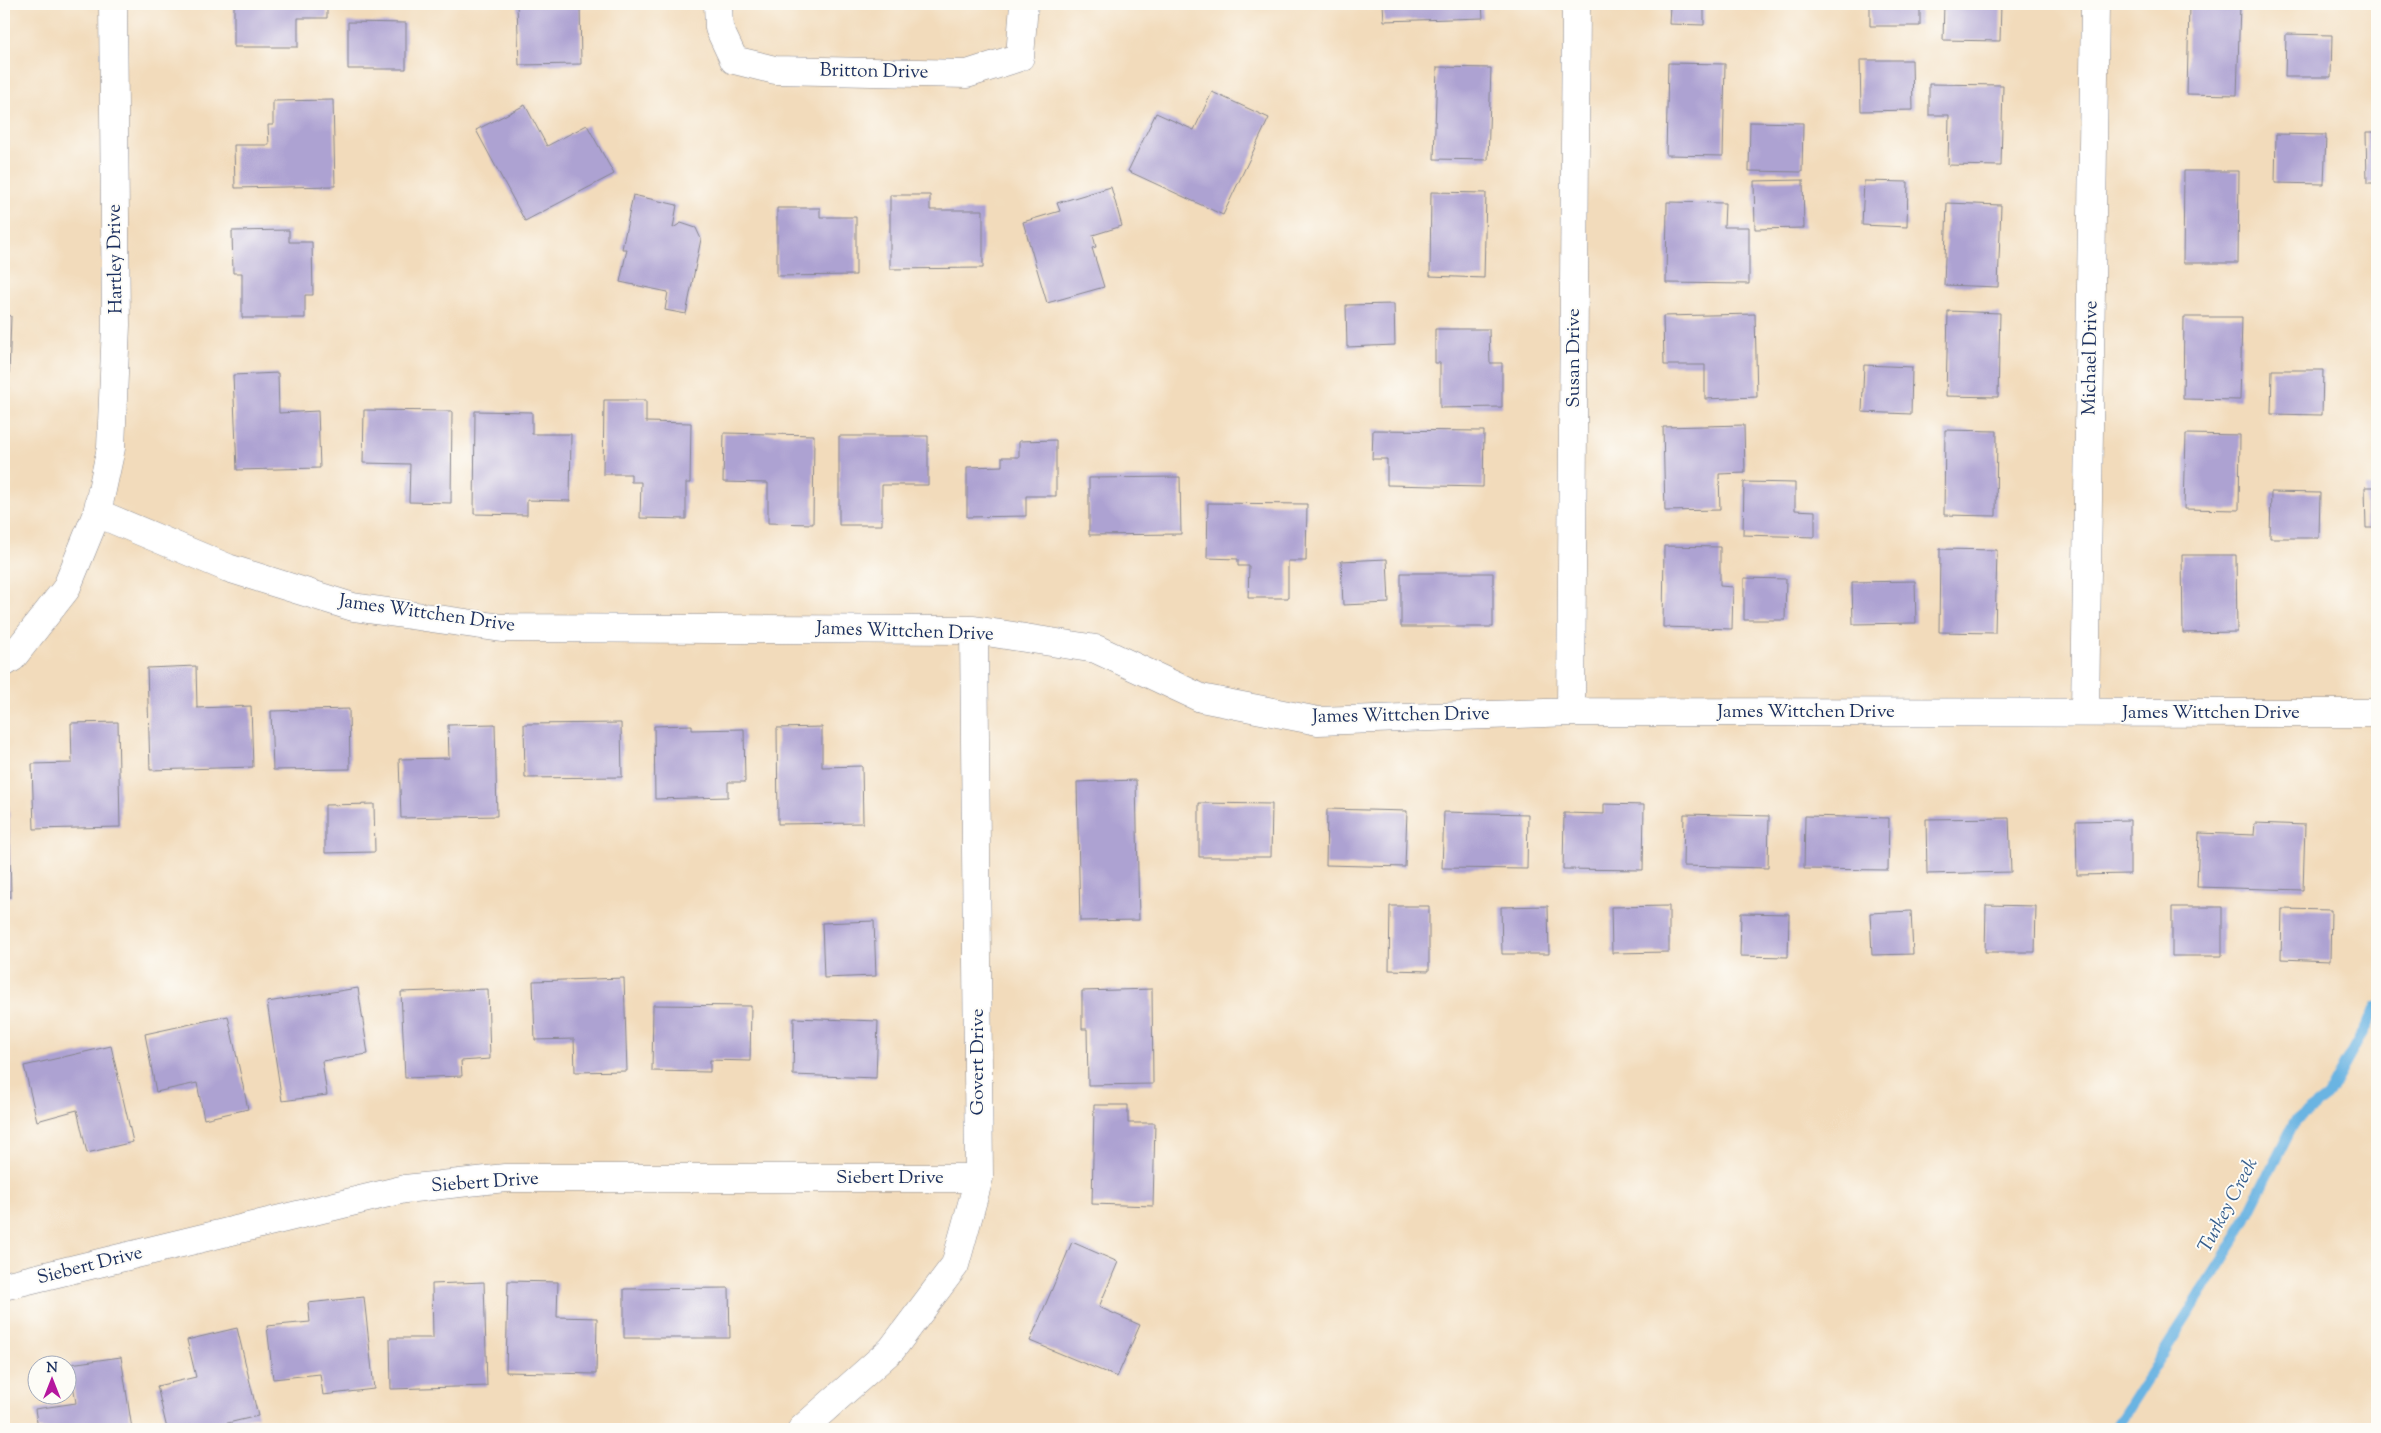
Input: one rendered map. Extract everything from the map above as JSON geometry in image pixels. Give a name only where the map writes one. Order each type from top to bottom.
[{"type":"street","name":"Hartley Drive","points":[[4,663],[12,658],[66,589],[97,513],[110,448],[116,325],[113,4]]},
{"type":"street","name":"Britton Drive","points":[[718,4],[719,28],[734,60],[776,70],[967,74],[1020,57],[1024,4]]},
{"type":"street","name":"Susan Drive","points":[[1571,712],[1576,4]]},
{"type":"street","name":"Michael Drive","points":[[2086,712],[2095,4]]},
{"type":"street","name":"James Wittchen Drive","points":[[97,513],[228,568],[354,606],[493,627],[974,630],[1096,649],[1201,698],[1318,721],[1571,712],[2377,713]]},
{"type":"street","name":"Govert Drive","points":[[802,1429],[892,1349],[955,1265],[979,1178],[974,630]]},
{"type":"street","name":"Siebert Drive","points":[[4,1286],[405,1189],[505,1178],[979,1178]]},
{"type":"building","points":[[234,4],[327,4],[327,18],[298,18],[298,47],[234,47]]},
{"type":"building","points":[[517,4],[580,4],[581,64],[519,65]]},
{"type":"building","points":[[1383,4],[1482,4],[1483,18],[1384,21]]},
{"type":"building","points":[[1670,4],[1704,4],[1704,25],[1669,24]]},
{"type":"building","points":[[1870,4],[1920,4],[1920,26],[1870,26]]},
{"type":"building","points":[[1944,4],[2001,4],[2000,41],[1943,40]]},
{"type":"building","points":[[2189,4],[2240,5],[2237,95],[2187,94]]},
{"type":"building","points":[[348,22],[406,23],[406,69],[348,69]]},
{"type":"building","points":[[2286,34],[2332,35],[2331,77],[2285,77]]},
{"type":"building","points":[[1860,60],[1912,60],[1913,110],[1861,111]]},
{"type":"building","points":[[1668,63],[1725,64],[1723,156],[1666,155]]},
{"type":"building","points":[[1437,67],[1491,68],[1488,160],[1434,159]]},
{"type":"building","points":[[4,70],[8,70],[8,168],[4,168]]},
{"type":"building","points":[[1929,84],[2003,85],[2001,166],[1948,165],[1949,115],[1929,115]]},
{"type":"building","points":[[1212,92],[1269,118],[1223,215],[1128,171],[1156,113],[1194,130]]},
{"type":"building","points":[[333,100],[335,186],[235,188],[234,145],[269,145],[268,125],[273,125],[273,101]]},
{"type":"building","points":[[525,105],[547,146],[587,125],[614,174],[525,221],[476,130]]},
{"type":"building","points":[[1750,122],[1803,123],[1802,172],[1749,171]]},
{"type":"building","points":[[2366,132],[2377,132],[2377,183],[2367,183]]},
{"type":"building","points":[[2276,134],[2326,135],[2324,184],[2275,183]]},
{"type":"building","points":[[2184,171],[2239,171],[2238,263],[2183,263]]},
{"type":"building","points":[[1803,180],[1804,228],[1755,229],[1754,181]]},
{"type":"building","points":[[1864,181],[1908,182],[1907,227],[1862,225]]},
{"type":"building","points":[[1111,187],[1122,226],[1093,235],[1096,247],[1092,248],[1104,287],[1047,303],[1023,222],[1060,211],[1057,203]]},
{"type":"building","points":[[1431,192],[1486,193],[1484,278],[1430,276]]},
{"type":"building","points":[[633,195],[677,205],[673,228],[681,223],[696,228],[701,239],[686,314],[665,310],[668,292],[620,282],[627,249],[622,249]]},
{"type":"building","points":[[890,195],[930,195],[930,210],[983,210],[983,268],[890,269]]},
{"type":"building","points":[[1667,202],[1725,203],[1724,227],[1749,227],[1749,284],[1666,283]]},
{"type":"building","points":[[1947,203],[2001,205],[1998,287],[1944,285]]},
{"type":"building","points":[[777,208],[820,208],[820,217],[856,217],[856,275],[777,276]]},
{"type":"building","points":[[289,230],[289,242],[312,242],[313,295],[305,295],[305,318],[242,318],[242,273],[233,273],[232,231]]},
{"type":"building","points":[[5,247],[6,282],[4,282]]},
{"type":"building","points":[[1394,304],[1395,345],[1347,347],[1346,305]]},
{"type":"building","points":[[1948,311],[2000,313],[1998,397],[1946,396]]},
{"type":"building","points":[[1755,314],[1757,397],[1705,399],[1705,365],[1664,365],[1663,316]]},
{"type":"building","points":[[4,315],[11,316],[8,406],[4,405]]},
{"type":"building","points":[[2184,317],[2242,317],[2240,400],[2183,399]]},
{"type":"building","points":[[1435,329],[1489,329],[1490,363],[1502,363],[1502,407],[1440,408],[1440,363],[1435,363]]},
{"type":"building","points":[[1864,365],[1912,367],[1911,414],[1862,412]]},
{"type":"building","points":[[2272,370],[2323,370],[2322,415],[2271,414]]},
{"type":"building","points":[[278,373],[279,413],[318,411],[320,468],[237,470],[233,375]]},
{"type":"building","points":[[604,400],[646,400],[646,422],[691,423],[690,483],[686,483],[686,519],[640,518],[641,482],[631,482],[631,474],[603,474]]},
{"type":"building","points":[[364,410],[452,411],[451,503],[409,502],[410,464],[363,463]]},
{"type":"building","points":[[475,411],[532,412],[532,434],[571,434],[570,501],[527,500],[527,515],[474,514]]},
{"type":"building","points":[[1744,425],[1745,473],[1719,474],[1720,510],[1665,511],[1663,427]]},
{"type":"building","points":[[1373,430],[1484,431],[1483,487],[1387,485],[1387,459],[1372,459]]},
{"type":"building","points":[[1945,430],[1997,431],[1996,516],[1944,515]]},
{"type":"building","points":[[724,433],[814,435],[813,524],[768,523],[768,483],[723,482]]},
{"type":"building","points":[[2186,434],[2240,435],[2239,510],[2184,509]]},
{"type":"building","points":[[839,436],[928,436],[928,485],[882,485],[882,525],[839,525]]},
{"type":"building","points":[[1056,440],[1056,496],[1026,496],[1026,516],[967,517],[967,467],[1002,466],[1002,457],[1019,457],[1019,441]]},
{"type":"building","points":[[1180,477],[1181,534],[1089,535],[1089,478]]},
{"type":"building","points":[[1744,482],[1795,483],[1795,510],[1815,511],[1815,537],[1743,535]]},
{"type":"building","points":[[2365,487],[2377,487],[2377,528],[2366,528]]},
{"type":"building","points":[[2271,492],[2320,493],[2319,538],[2270,538]]},
{"type":"building","points":[[1208,503],[1307,504],[1306,561],[1288,561],[1288,598],[1248,598],[1249,566],[1238,566],[1238,559],[1207,558]]},
{"type":"building","points":[[1664,546],[1720,547],[1720,586],[1733,587],[1732,629],[1663,627]]},
{"type":"building","points":[[1940,549],[1997,550],[1995,633],[1939,632]]},
{"type":"building","points":[[2182,555],[2236,555],[2237,632],[2183,633]]},
{"type":"building","points":[[1387,559],[1389,603],[1343,605],[1341,561]]},
{"type":"building","points":[[1401,573],[1493,573],[1493,627],[1401,627]]},
{"type":"building","points":[[1744,578],[1786,579],[1785,620],[1744,620]]},
{"type":"building","points":[[1915,581],[1916,623],[1853,624],[1852,582]]},
{"type":"building","points":[[196,666],[197,708],[251,706],[253,767],[150,770],[147,668]]},
{"type":"building","points":[[349,709],[350,769],[273,770],[271,711]]},
{"type":"building","points":[[118,722],[120,827],[34,829],[32,764],[72,763],[71,723]]},
{"type":"building","points":[[621,723],[622,777],[525,778],[524,724]]},
{"type":"building","points":[[495,724],[497,816],[401,818],[399,759],[449,758],[448,725]]},
{"type":"building","points":[[692,725],[692,730],[744,729],[745,782],[728,782],[728,797],[655,799],[654,726]]},
{"type":"building","points":[[822,727],[822,767],[862,766],[863,823],[778,824],[777,728]]},
{"type":"building","points":[[1136,780],[1139,920],[1080,921],[1077,782]]},
{"type":"building","points":[[1199,803],[1272,804],[1271,857],[1199,857]]},
{"type":"building","points":[[374,804],[375,852],[325,853],[325,805]]},
{"type":"building","points":[[1604,804],[1644,805],[1643,870],[1563,869],[1564,813],[1604,814]]},
{"type":"building","points":[[4,805],[9,805],[11,897],[4,897]]},
{"type":"building","points":[[1327,809],[1407,811],[1405,867],[1326,865]]},
{"type":"building","points":[[1444,812],[1528,814],[1527,869],[1442,868]]},
{"type":"building","points":[[1684,814],[1769,816],[1768,868],[1683,866]]},
{"type":"building","points":[[1805,816],[1889,818],[1888,870],[1804,869]]},
{"type":"building","points":[[2009,818],[2011,872],[1927,874],[1926,819]]},
{"type":"building","points":[[2130,820],[2130,874],[2077,875],[2076,821]]},
{"type":"building","points":[[2255,823],[2305,825],[2303,890],[2197,887],[2199,833],[2254,835]]},
{"type":"building","points":[[1986,905],[2036,906],[2035,952],[1985,952]]},
{"type":"building","points":[[1390,906],[1429,906],[1429,971],[1389,970]]},
{"type":"building","points":[[1548,906],[1549,954],[1502,954],[1501,907]]},
{"type":"building","points":[[1669,906],[1669,952],[1612,953],[1611,907]]},
{"type":"building","points":[[2172,907],[2222,907],[2222,956],[2172,956]]},
{"type":"building","points":[[2282,909],[2331,910],[2330,961],[2281,959]]},
{"type":"building","points":[[1911,911],[1913,954],[1872,955],[1870,913]]},
{"type":"building","points":[[1741,913],[1789,914],[1788,957],[1740,956]]},
{"type":"building","points":[[874,921],[876,976],[824,978],[822,923]]},
{"type":"building","points":[[624,978],[627,1071],[575,1072],[574,1039],[535,1040],[533,981]]},
{"type":"building","points":[[358,988],[368,1054],[322,1061],[327,1095],[282,1101],[267,1002]]},
{"type":"building","points":[[488,989],[490,1059],[461,1061],[462,1076],[405,1078],[401,992]]},
{"type":"building","points":[[1152,989],[1153,1084],[1088,1085],[1087,1029],[1082,1029],[1082,991]]},
{"type":"building","points":[[653,1005],[751,1006],[750,1061],[710,1060],[710,1072],[652,1071]]},
{"type":"building","points":[[228,1016],[248,1109],[204,1119],[197,1083],[156,1092],[145,1034]]},
{"type":"building","points":[[794,1018],[878,1021],[876,1078],[793,1075]]},
{"type":"building","points":[[111,1046],[133,1142],[87,1153],[77,1110],[37,1121],[24,1066]]},
{"type":"building","points":[[1094,1105],[1128,1105],[1128,1123],[1155,1123],[1153,1206],[1092,1204]]},
{"type":"building","points":[[1072,1242],[1118,1262],[1099,1307],[1140,1325],[1117,1377],[1030,1341]]},
{"type":"building","points":[[508,1281],[558,1282],[557,1317],[597,1318],[596,1374],[506,1372]]},
{"type":"building","points":[[484,1282],[487,1386],[391,1389],[390,1338],[433,1338],[432,1284]]},
{"type":"building","points":[[729,1288],[730,1338],[624,1338],[624,1289]]},
{"type":"building","points":[[364,1297],[374,1389],[323,1395],[320,1374],[273,1379],[267,1326],[310,1322],[308,1303]]},
{"type":"building","points":[[237,1328],[258,1416],[202,1429],[167,1429],[157,1386],[196,1377],[187,1340]]},
{"type":"building","points":[[121,1357],[132,1429],[38,1429],[35,1409],[56,1406],[78,1406],[78,1363]]},
{"type":"waterway","name":"Turkey Creek","points":[[2115,1429],[2237,1237],[2295,1121],[2327,1097],[2377,1006]]}]
